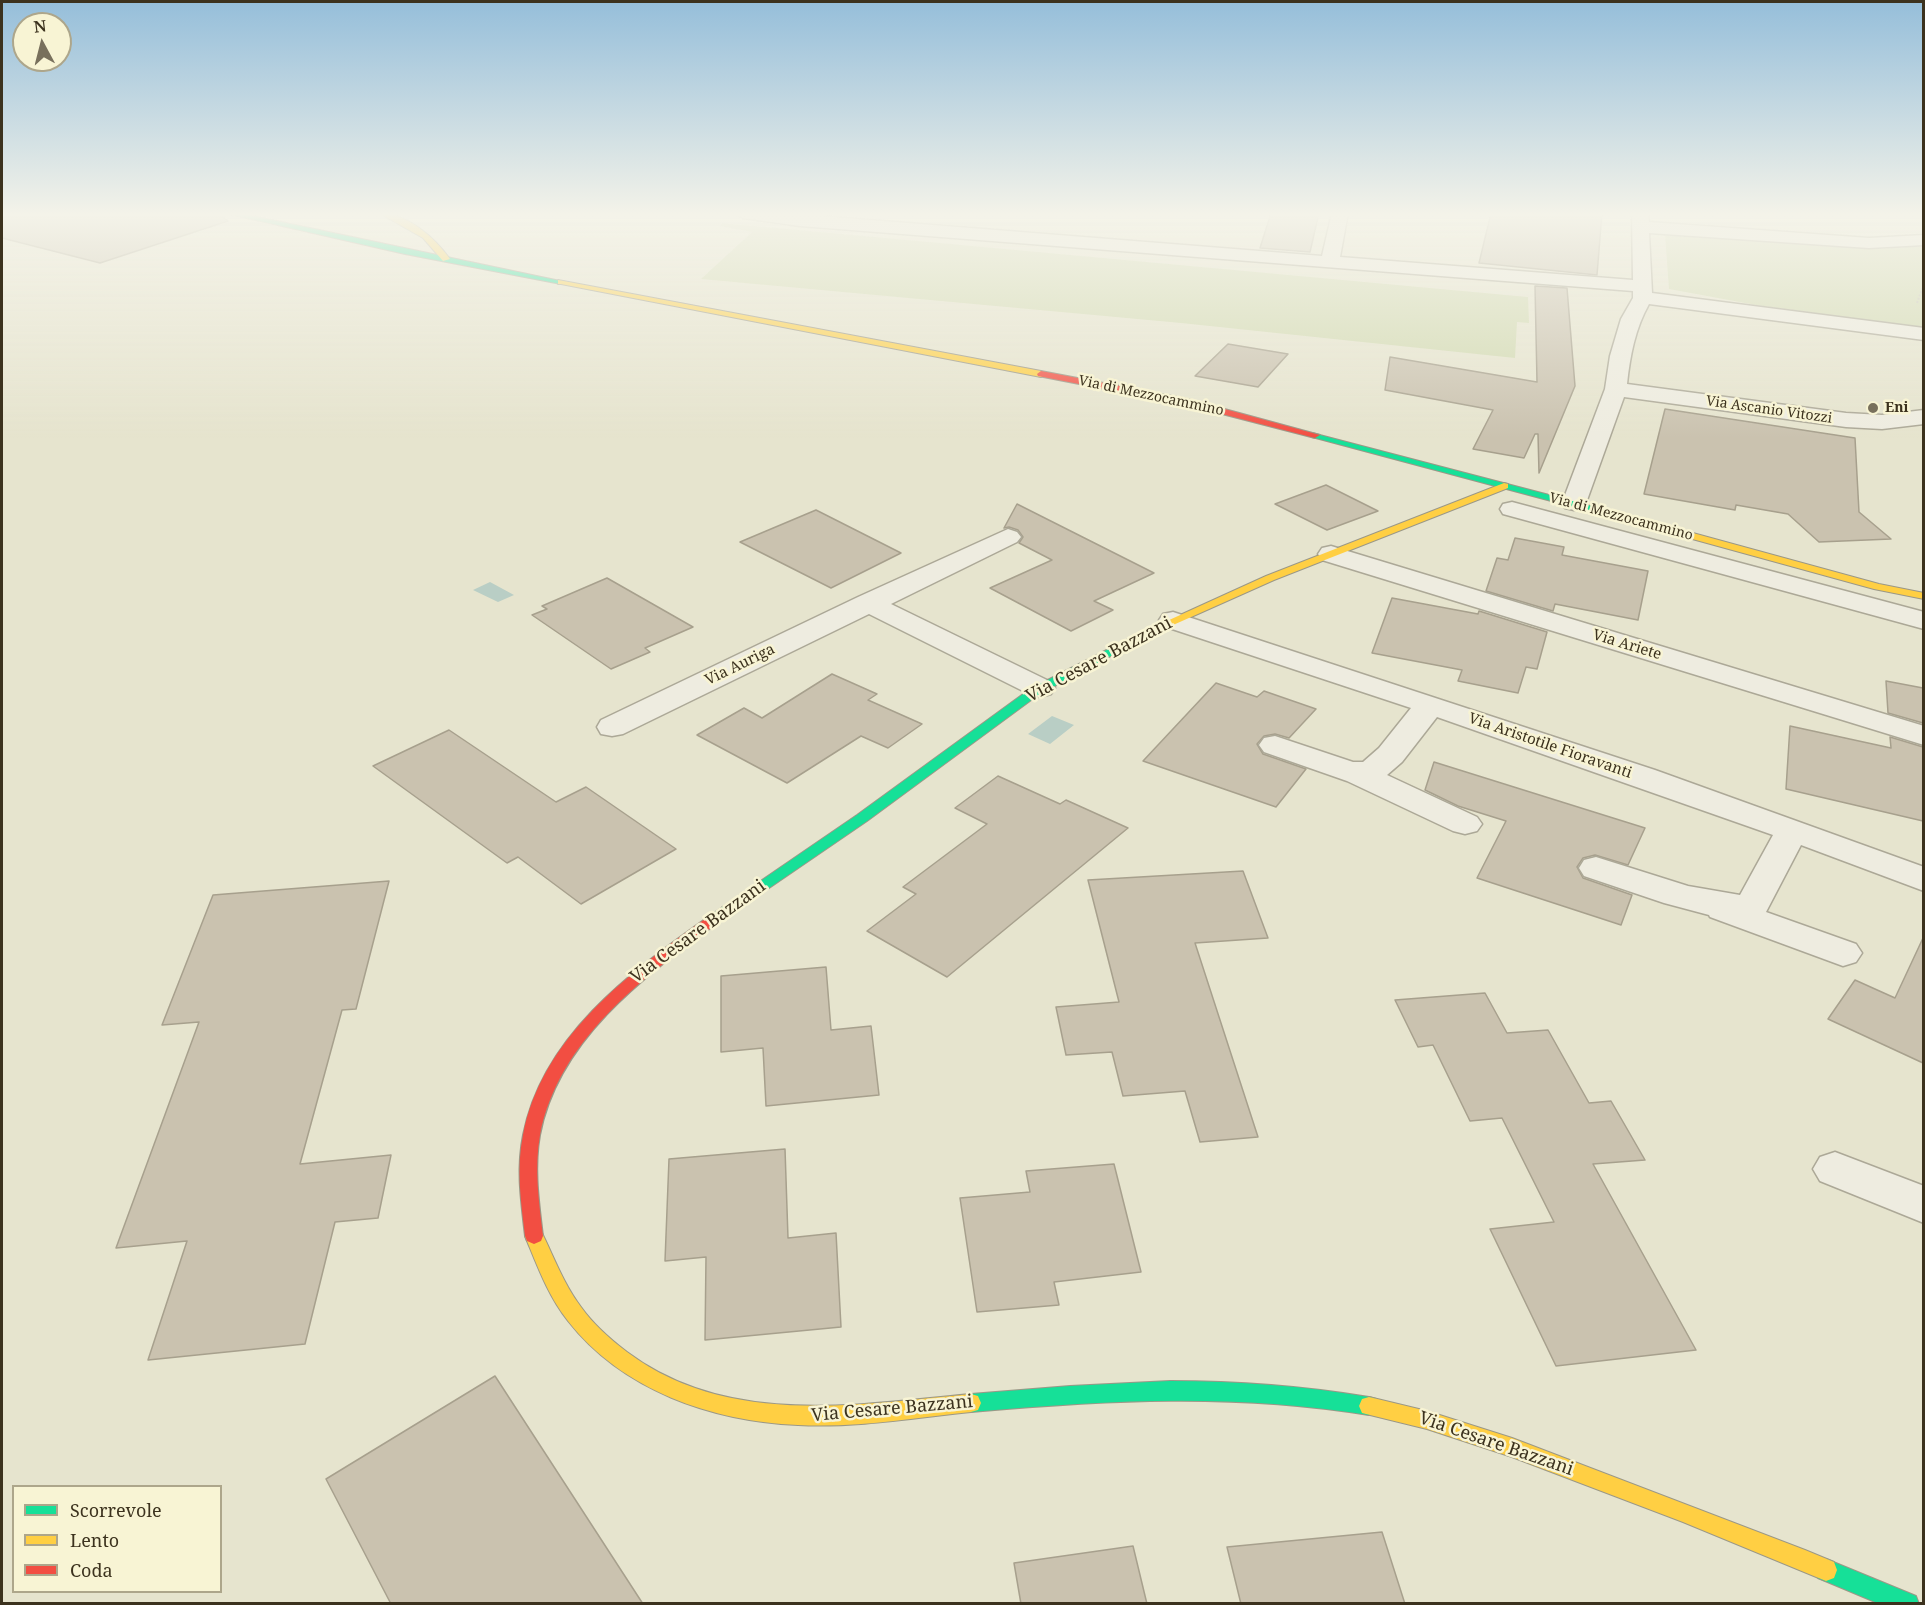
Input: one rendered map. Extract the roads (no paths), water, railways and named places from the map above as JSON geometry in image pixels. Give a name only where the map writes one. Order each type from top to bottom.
[{"type":"main road","name":"Via di Mezzocammino","points":[[596,288],[1174,399],[1508,497],[1574,503],[1878,587],[1923,596]]},
{"type":"main road","name":"Via Cesare Bazzani","points":[[1508,497],[1331,554],[1251,584],[1173,620],[1040,688],[871,812],[682,939],[611,998],[572,1043],[556,1067],[536,1116],[529,1149],[527,1177],[530,1219],[539,1252],[562,1301],[582,1328],[630,1368],[659,1384],[732,1408],[776,1415],[843,1416],[974,1402],[1138,1392],[1263,1394],[1360,1404],[1448,1423],[1741,1534],[1908,1604]]},
{"type":"street","points":[[1599,288],[1642,292],[1923,334]]},
{"type":"street","points":[[1574,503],[1616,389],[1620,356],[1642,288]]},
{"type":"street","name":"Via Ascanio Vitozzi","points":[[1616,389],[1836,419],[1882,422],[1923,417]]},
{"type":"street","name":"Via di Mezzocammino","points":[[1508,497],[1923,621]]},
{"type":"street","name":"Via Auriga","points":[[612,728],[1008,537]]},
{"type":"street","name":"Via Ariete","points":[[1331,554],[1923,736]]},
{"type":"street","points":[[868,603],[1040,688]]},
{"type":"street","name":"Via Aristotile Fioravanti","points":[[1173,620],[1430,705],[1792,830],[1923,880]]},
{"type":"street","points":[[1357,773],[1380,765],[1430,705]]},
{"type":"street","points":[[1275,745],[1357,773],[1465,824]]},
{"type":"street","points":[[1719,907],[1740,909],[1753,904],[1792,830]]},
{"type":"street","points":[[1596,868],[1719,907],[1843,953]]},
{"type":"street","points":[[1835,1169],[1923,1205]]},
{"type":"place","name":"Eni","points":[[1873,408]]}]
